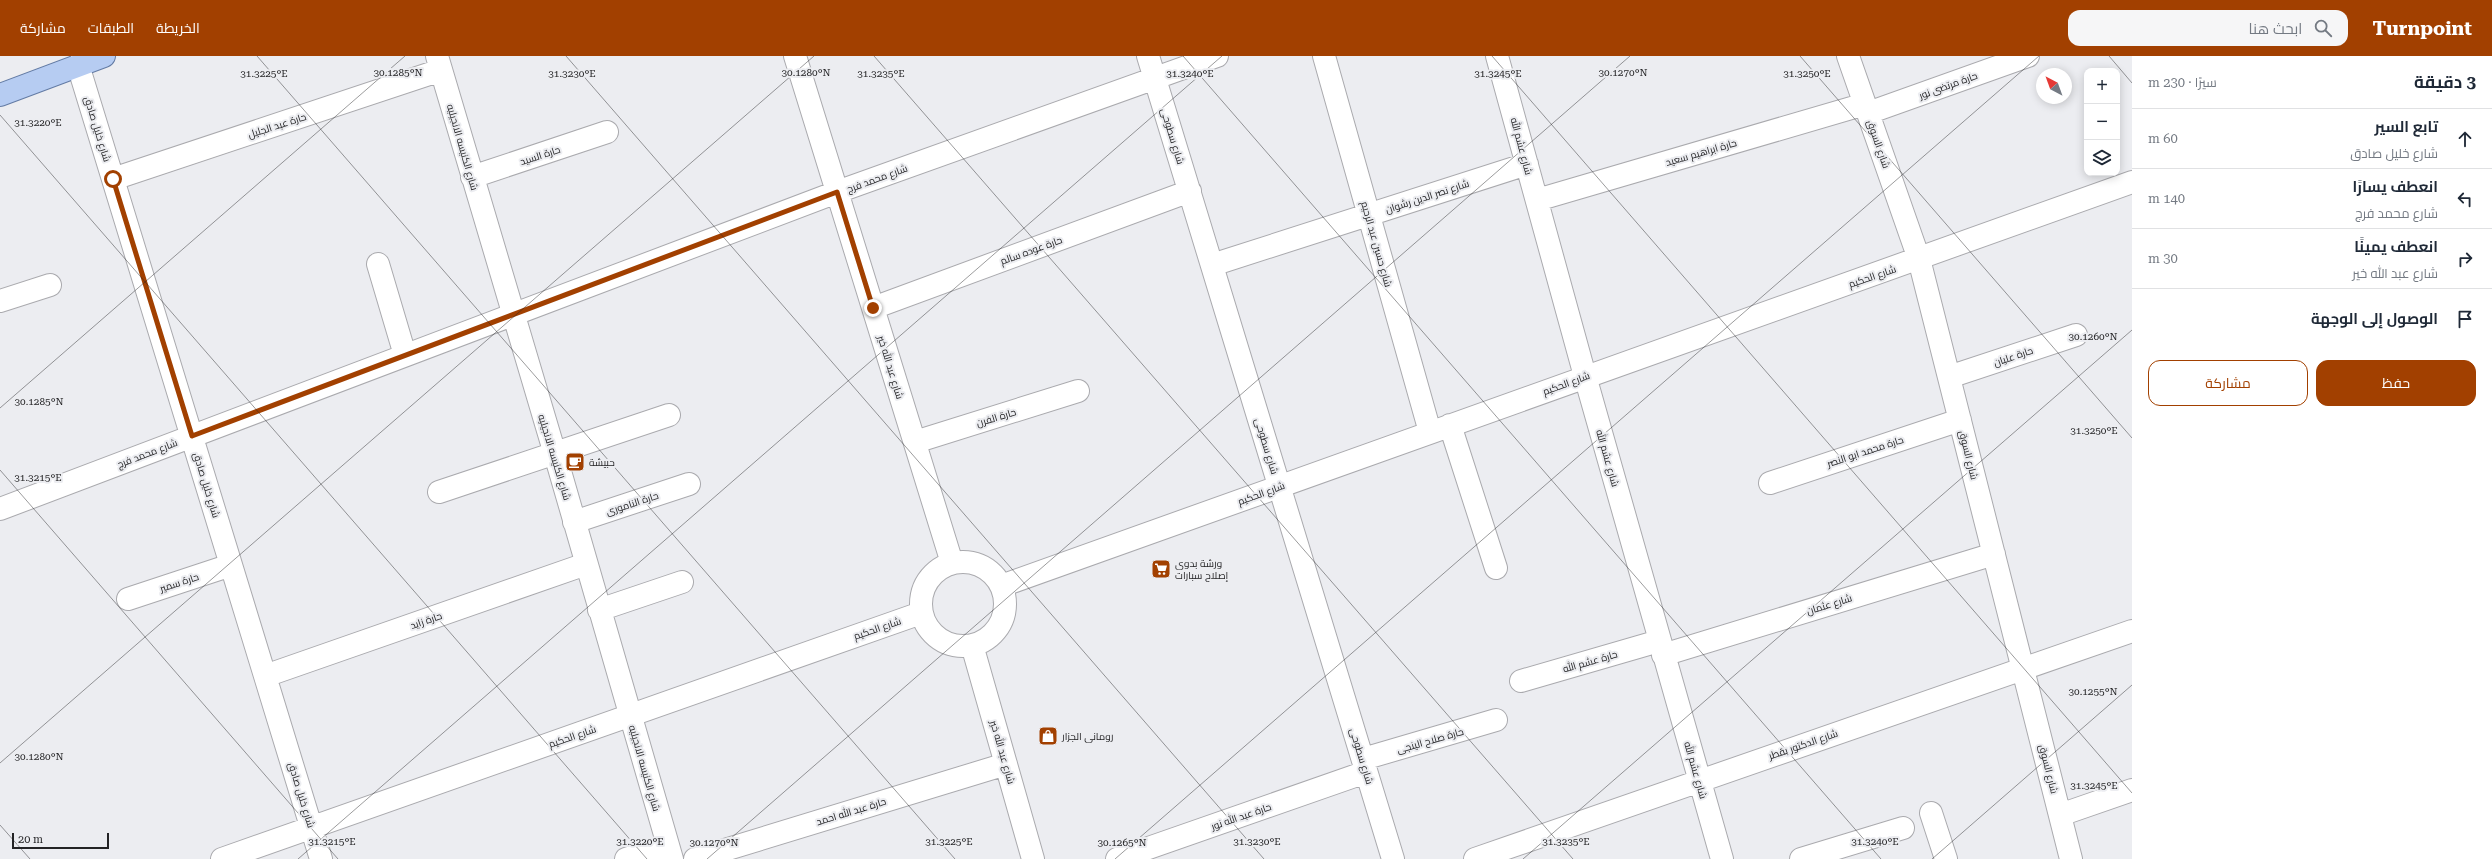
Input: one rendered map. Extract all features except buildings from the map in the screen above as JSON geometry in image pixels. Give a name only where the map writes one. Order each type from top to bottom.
[{"type":"main road","points":[[0,95],[104,56]]},
{"type":"street","name":"شارع عبد الله خير","points":[[795,56],[952,563]]},
{"type":"street","name":"شارع سطوحى","points":[[1148,56],[1393,859]]},
{"type":"street","name":"شارع محمد فرج","points":[[0,508],[837,192],[1217,56]]},
{"type":"street","name":"شارع حسين عبد الرحيم","points":[[1324,56],[1369,215],[1440,428],[1496,568]]},
{"type":"street","name":"شارع عشم الله","points":[[1497,56],[1661,648],[1722,859]]},
{"type":"street","name":"شارع السوق","points":[[1848,56],[1919,259],[2071,859]]},
{"type":"street","name":"حارة مرتضى نور","points":[[1866,108],[2028,56]]},
{"type":"street","name":"شارع الكنيسه الانجيليه","points":[[439,63],[512,315],[555,454],[670,852]]},
{"type":"street","name":"حارة عبد الجليل","points":[[113,179],[439,63]]},
{"type":"street","name":"شارع خليل صادق","points":[[78,65],[321,859]]},
{"type":"street","name":"حارة ابراهيم سعيد","points":[[1537,200],[1866,108]]},
{"type":"street","name":"حارة السيد","points":[[472,177],[607,132]]},
{"type":"street","name":"شارع نصر الدين رشوان","points":[[1212,266],[1527,164]]},
{"type":"street","name":"شارع الحكيم","points":[[1001,586],[1585,376],[1919,259],[2132,182]]},
{"type":"street","name":"حارة عوده سالم","points":[[873,308],[1190,191]]},
{"type":"street","points":[[378,264],[405,355]]},
{"type":"street","points":[[0,301],[50,285]]},
{"type":"street","name":"حارة عليان","points":[[1949,377],[2076,335]]},
{"type":"street","name":"حارة الفرن","points":[[915,442],[1078,391]]},
{"type":"street","points":[[439,492],[555,454],[669,414]]},
{"type":"street","name":"حارة محمد ابو النصر","points":[[1770,483],[1960,420]]},
{"type":"street","name":"حارة النامورى","points":[[574,522],[689,484]]},
{"type":"street","name":"شارع عثمان","points":[[1661,648],[1994,554]]},
{"type":"street","points":[[952,563],[975,564],[986,569],[1001,586],[1004,598],[1004,610],[1000,622],[993,632],[972,645],[959,646],[946,643],[935,636],[926,625],[921,613],[921,600],[924,588],[930,577],[940,568],[952,563]]},
{"type":"street","name":"حارة زايد","points":[[265,676],[586,564]]},
{"type":"street","name":"حارة سمير","points":[[128,599],[231,565]]},
{"type":"street","points":[[599,610],[682,582]]},
{"type":"street","name":"شارع الحكيم","points":[[222,859],[921,613]]},
{"type":"street","name":"شارع الدكتور بقطر","points":[[1475,859],[2023,667],[2132,631]]},
{"type":"street","name":"شارع عبد الله خير","points":[[972,645],[1033,859]]},
{"type":"street","name":"حارة عشم الله","points":[[1521,681],[1661,648]]},
{"type":"street","name":"حارة صلاح الينجى","points":[[1364,766],[1496,720]]},
{"type":"street","name":"حارة عبد الله احمد","points":[[695,859],[1006,764]]},
{"type":"street","name":"حارة عبد الله نور","points":[[1116,859],[1364,766]]},
{"type":"street","points":[[2060,815],[2132,790]]},
{"type":"street","points":[[1931,813],[1946,859]]},
{"type":"street","points":[[1801,859],[1902,828]]},
{"type":"street","points":[[626,859],[670,852]]},
{"type":"place","name":"حبيشة","points":[[575,462]]},
{"type":"place","name":"ورشة بدوى إصلاح سبارات","points":[[1161,569]]},
{"type":"place","name":"رومانى الجزار","points":[[1048,736]]},
{"type":"route","points":[[113,179],[192,436],[837,192],[873,308]]}]
